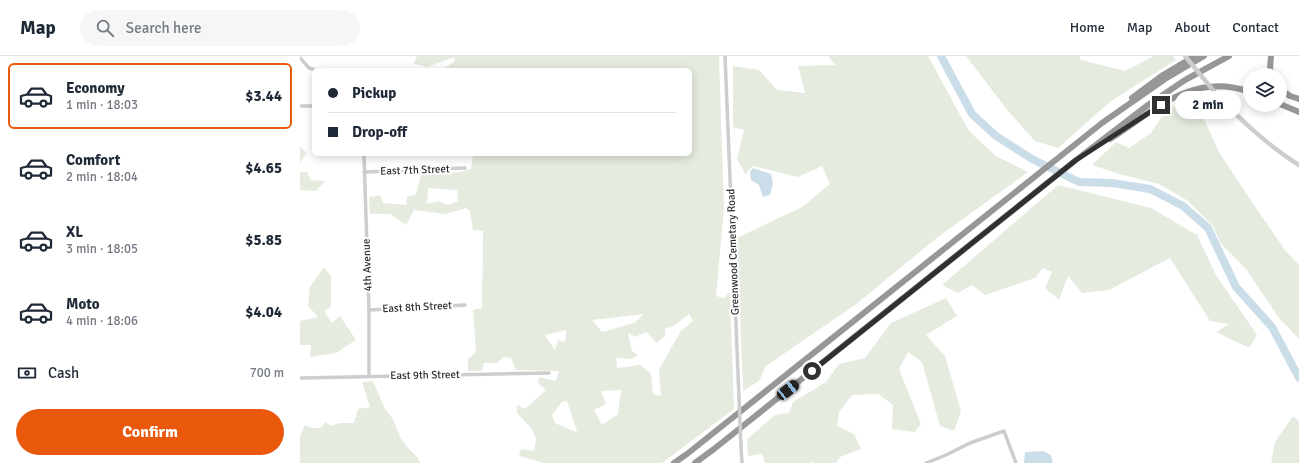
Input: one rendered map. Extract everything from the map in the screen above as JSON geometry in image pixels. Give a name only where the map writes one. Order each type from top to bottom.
[{"type":"highway","points":[[1102,124],[1113,112],[1144,88],[1195,56]]},
{"type":"highway","points":[[674,463],[1102,124],[1165,79],[1204,56]]},
{"type":"highway","points":[[1115,133],[1148,105],[1185,80],[1229,56]]},
{"type":"highway","points":[[1270,68],[1271,56]]},
{"type":"highway","points":[[695,463],[1076,160],[1115,133],[1161,105],[1182,94],[1199,88],[1214,85],[1243,90]]},
{"type":"highway","points":[[1287,94],[1299,98]]},
{"type":"highway","points":[[1287,107],[1299,112]]},
{"type":"street","name":"Greenwood Cemetary Road","points":[[725,56],[742,463]]},
{"type":"street","points":[[1185,56],[1222,101],[1253,129],[1288,158],[1299,165]]},
{"type":"street","points":[[300,58],[312,69]]},
{"type":"street","points":[[300,106],[312,106]]},
{"type":"street","name":"4th Avenue","points":[[364,156],[369,310],[369,376]]},
{"type":"street","name":"East 7th Street","points":[[364,172],[465,168]]},
{"type":"street","name":"East 8th Street","points":[[369,310],[465,305]]},
{"type":"street","name":"East 9th Street","points":[[300,378],[549,373]]},
{"type":"street","points":[[926,463],[970,443],[1004,431],[1016,463]]},
{"type":"shaded area","points":[[417,56],[719,56],[724,209],[716,296],[724,298],[730,292],[734,409],[662,463],[544,463],[519,456],[521,449],[534,451],[536,439],[531,428],[517,413],[517,405],[525,409],[546,390],[538,383],[539,377],[556,381],[559,371],[516,370],[511,358],[504,357],[497,363],[484,363],[482,371],[468,371],[468,359],[476,352],[473,310],[482,308],[483,231],[473,230],[470,211],[466,208],[446,214],[414,210],[406,225],[390,214],[370,214],[369,197],[380,195],[383,203],[406,205],[407,197],[416,194],[421,174],[459,172],[471,169],[473,156],[692,156],[692,68],[445,68],[455,61],[454,57],[427,67],[414,64]],"holes":[[[428,188],[457,190],[458,201],[448,205],[438,201],[427,204]],[[644,314],[634,323],[602,332],[592,320]],[[689,314],[693,321],[680,332],[659,370],[661,396],[653,394],[651,373],[640,365],[617,368],[616,358],[632,359],[638,355],[632,351],[628,333],[635,337],[646,332],[657,343],[665,336],[665,329],[674,326]],[[566,330],[565,342],[558,340],[555,350],[545,335]],[[621,390],[618,414],[602,425],[594,410],[606,404],[601,391]],[[567,401],[577,432],[555,423],[552,415],[562,402]]]},
{"type":"shaded area","points":[[828,56],[928,56],[969,131],[996,156],[1028,172],[938,237],[855,305],[766,366],[759,381],[743,391],[737,238],[802,207],[830,184],[822,166],[798,177],[753,166],[745,174],[737,159],[744,130],[733,127],[733,66],[759,70],[777,90],[805,93],[798,66],[835,65]]},
{"type":"shaded area","points":[[966,56],[1079,56],[1081,60],[1125,71],[1154,56],[1173,56],[1176,60],[1111,101],[1058,148],[1035,141],[1008,111]]},
{"type":"shaded area","points":[[1186,98],[1212,101],[1204,119],[1219,152],[1285,250],[1299,265],[1299,339],[1279,318],[1246,269],[1221,244],[1213,226],[1188,201],[1159,184],[1119,174],[1092,165],[1116,142],[1129,148],[1151,133],[1164,113]]},
{"type":"shaded area","points":[[300,147],[307,153],[300,163]]},
{"type":"shaded area","points":[[300,172],[307,172],[311,180],[325,181],[316,191],[300,190]]},
{"type":"shaded area","points":[[1058,185],[1151,208],[1197,235],[1216,275],[1257,335],[1249,348],[1216,332],[1229,324],[1210,321],[1170,258],[1109,290],[1082,293],[1068,276],[1059,300],[1045,288],[1052,272],[1043,268],[1035,278],[985,295],[972,285],[958,293],[942,285]]},
{"type":"shaded area","points":[[324,267],[331,276],[331,307],[324,311],[332,323],[340,316],[356,340],[336,353],[310,357],[311,345],[300,345],[300,321],[318,317],[308,306],[310,287]]},
{"type":"shaded area","points":[[946,298],[957,316],[926,335],[945,356],[961,411],[954,431],[940,426],[922,362],[908,352],[899,369],[921,424],[915,432],[892,429],[893,405],[878,394],[852,395],[839,412],[837,426],[854,434],[861,449],[840,457],[836,463],[814,463],[813,461],[811,463],[765,463],[762,454],[748,456],[747,439],[775,415],[789,413],[793,402],[826,382],[839,364],[865,358],[891,323]]},
{"type":"shaded area","points":[[373,381],[385,409],[393,419],[401,439],[418,458],[420,463],[300,463],[300,436],[305,425],[312,428],[321,428],[325,422],[331,426],[339,423],[354,423],[358,409],[370,407],[362,382]]},
{"type":"shaded area","points":[[1293,416],[1299,421],[1299,463],[1271,463],[1275,442]]},
{"type":"water","points":[[753,168],[771,174],[773,183],[770,195],[763,197],[759,185],[751,180],[750,172]]},
{"type":"water","points":[[1043,451],[1051,455],[1053,463],[1024,463],[1025,452]]},
{"type":"waterway","points":[[941,56],[972,114],[996,136],[1032,159],[1079,182],[1112,183],[1150,189],[1183,206],[1208,228],[1236,287],[1272,327],[1299,378]]},
{"type":"route","points":[[812,371],[1076,160],[1161,105]]}]
